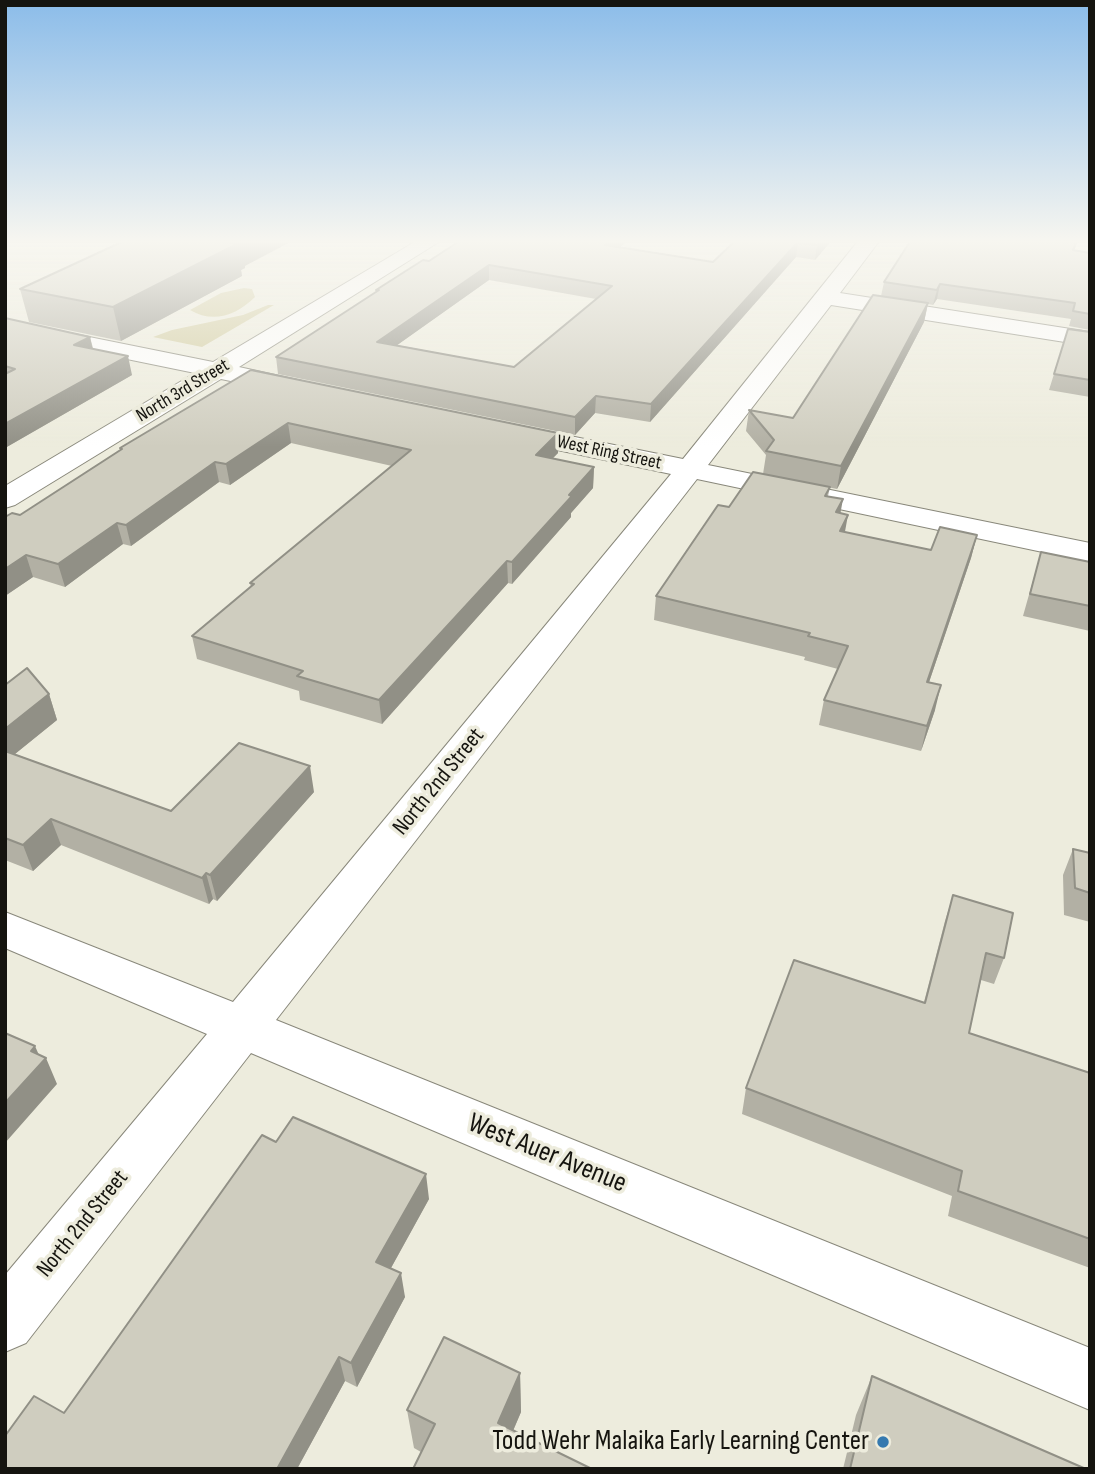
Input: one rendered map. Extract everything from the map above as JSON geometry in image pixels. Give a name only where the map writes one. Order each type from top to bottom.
[{"type":"street","name":"North 3rd Street","points":[[5,499],[318,309]]},
{"type":"street","name":"North 2nd Street","points":[[5,1322],[240,1027],[692,470],[819,309]]},
{"type":"street","points":[[896,309],[1090,339]]},
{"type":"street","points":[[5,327],[312,390]]},
{"type":"street","name":"West Ring Street","points":[[483,426],[1090,553]]},
{"type":"street","name":"West Auer Avenue","points":[[5,929],[1090,1379]]},
{"type":"shaded area","points":[[192,309],[240,309],[216,317],[190,310]]},
{"type":"shaded area","points":[[259,309],[268,309],[202,347],[153,337],[172,330],[243,315]]},
{"type":"building","points":[[350,309],[425,309],[377,342],[514,367],[584,309],[737,309],[651,404],[596,396],[575,417],[276,357]]},
{"type":"building","points":[[864,309],[925,309],[841,466],[766,451],[774,440],[749,410],[793,418]]},
{"type":"building","points":[[1074,309],[1090,309],[1090,314],[1073,311]]},
{"type":"building","points":[[5,318],[90,337],[74,345],[128,356],[5,424],[5,374],[15,369],[5,366]]},
{"type":"building","points":[[1068,329],[1090,332],[1090,380],[1054,374]]},
{"type":"building","points":[[251,370],[558,433],[536,455],[594,467],[569,495],[572,496],[512,562],[507,561],[379,700],[297,676],[303,671],[192,636],[254,584],[250,583],[411,450],[288,423],[226,464],[215,462],[126,525],[117,523],[58,564],[26,555],[5,569],[5,517],[12,513],[20,515],[122,449],[120,448]]},
{"type":"building","points":[[753,472],[830,487],[825,496],[843,499],[836,512],[848,515],[840,531],[931,550],[940,527],[977,535],[927,682],[941,685],[927,726],[824,700],[848,646],[808,636],[810,633],[656,596],[718,505],[729,507]]},
{"type":"building","points":[[1041,552],[1090,562],[1090,606],[1030,594]]},
{"type":"building","points":[[27,668],[49,694],[5,729],[5,685]]},
{"type":"building","points":[[239,743],[310,766],[210,875],[206,873],[202,878],[51,819],[23,845],[5,838],[5,751],[171,811]]},
{"type":"building","points":[[1073,849],[1090,853],[1090,893],[1075,888]]},
{"type":"building","points":[[953,895],[1013,913],[1004,958],[986,953],[969,1033],[1090,1073],[1090,1239],[958,1191],[962,1171],[746,1088],[794,960],[925,1003]]},
{"type":"building","points":[[5,1033],[35,1046],[31,1051],[46,1058],[5,1103]]},
{"type":"building","points":[[293,1117],[426,1174],[376,1262],[401,1273],[351,1363],[339,1357],[277,1469],[5,1469],[5,1436],[34,1396],[64,1413],[262,1135],[276,1142]]},
{"type":"building","points":[[444,1337],[520,1373],[498,1423],[592,1469],[413,1469],[435,1424],[407,1410]]},
{"type":"building","points":[[872,1376],[1086,1469],[850,1469]]},
{"type":"place","name":"Todd Wehr Malaika Early Learning Center","points":[[883,1442]]}]
